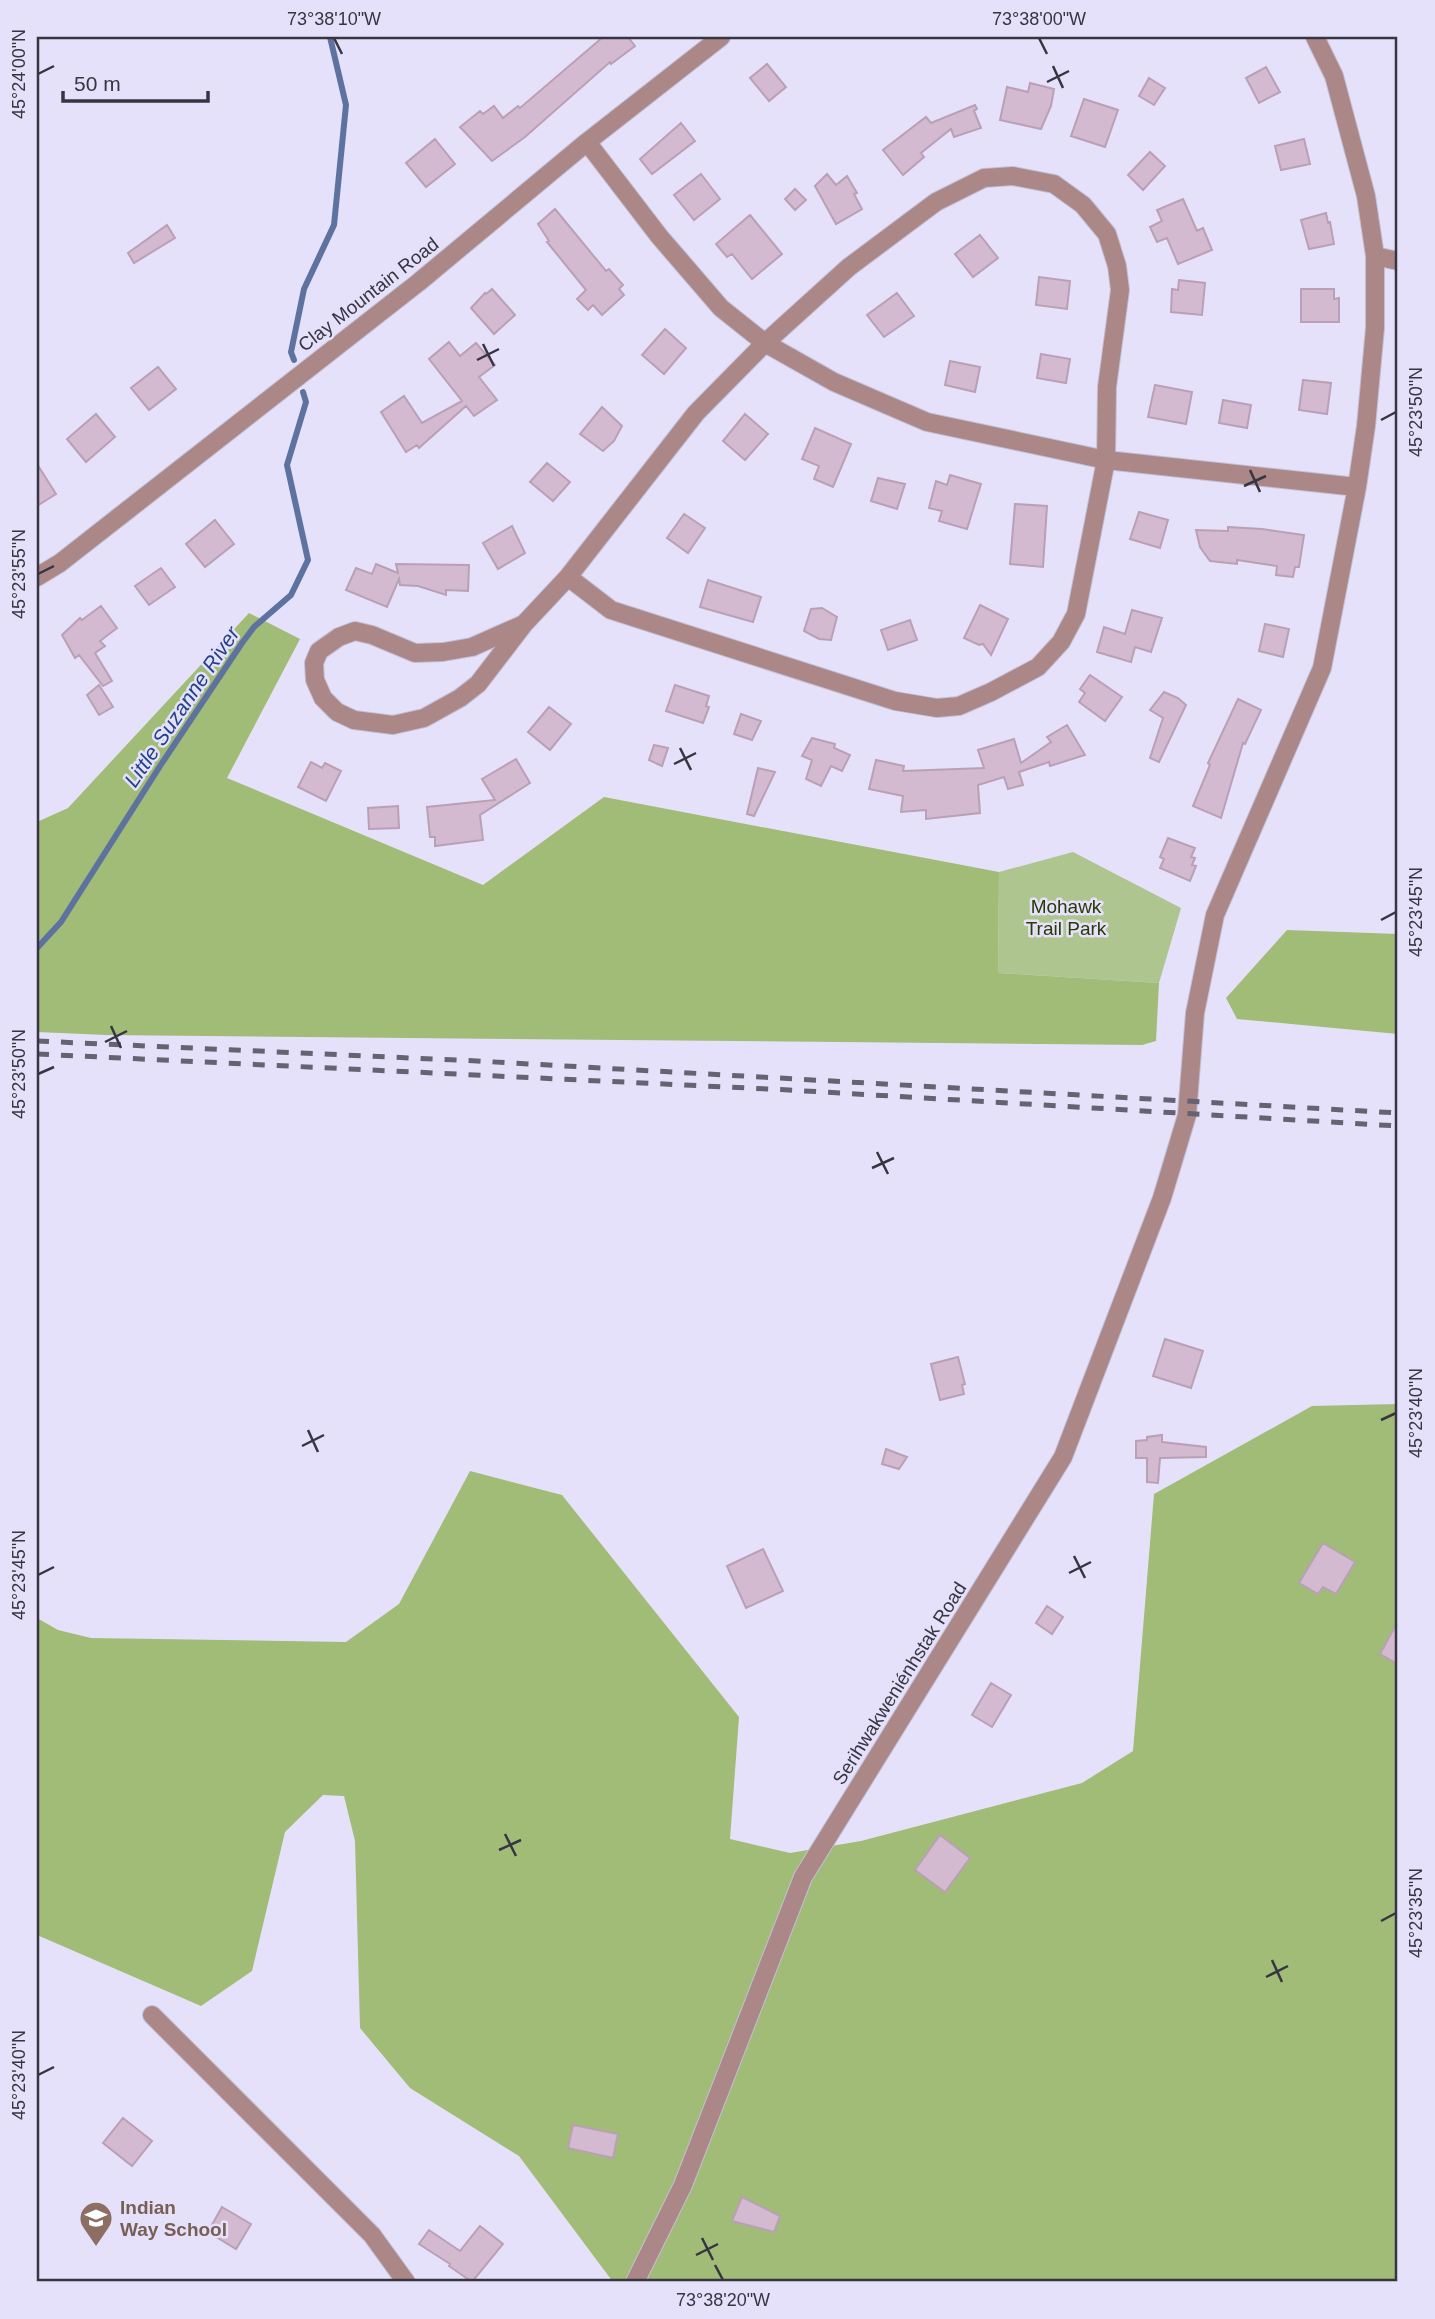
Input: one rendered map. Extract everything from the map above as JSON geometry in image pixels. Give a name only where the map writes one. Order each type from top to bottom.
[{"type":"street","name":"Clay Mountain Road","points":[[37,577],[60,563],[408,290],[587,142],[721,37]]},
{"type":"street","name":"Serihwakweniénhstak Road","points":[[635,2282],[683,2185],[803,1877],[1063,1457],[1162,1198],[1188,1103],[1195,1013],[1215,915],[1322,668],[1366,426],[1375,328],[1375,256],[1366,197],[1334,76],[1315,37]]},
{"type":"street","points":[[587,142],[659,236],[721,308],[765,343],[834,382],[927,422],[1106,460],[1357,487]]},
{"type":"street","points":[[524,625],[472,647],[415,653],[355,631],[339,637],[319,651],[314,663],[315,680],[323,698],[337,712],[354,720],[393,725],[424,718],[460,698],[478,684],[524,625],[568,577],[696,413],[765,343],[849,267],[936,202],[984,178],[1013,176],[1054,184],[1083,205],[1107,234],[1117,265],[1120,290],[1107,387],[1106,460],[1076,614],[1061,642],[1038,667],[959,706],[937,708],[895,701],[611,610],[568,577]]},
{"type":"street","points":[[1375,256],[1398,261]]},
{"type":"street","points":[[152,2015],[372,2235],[406,2282]]},
{"type":"green space","points":[[249,613],[300,639],[227,778],[483,885],[604,797],[999,872],[998,973],[1159,983],[1156,1041],[1142,1045],[106,1035],[37,1032],[37,822],[68,808]]},
{"type":"green space","name":"Mohawk Trail Park","points":[[1073,852],[1181,908],[1159,983],[998,973],[999,872]]},
{"type":"green space","points":[[1287,930],[1398,934],[1398,1034],[1237,1019],[1226,998]]},
{"type":"green space","points":[[1398,1404],[1398,2282],[613,2282],[519,2156],[410,2088],[360,2028],[355,1841],[344,1796],[323,1795],[285,1832],[252,1971],[201,2006],[37,1935],[37,1618],[58,1630],[91,1638],[346,1642],[399,1604],[470,1471],[562,1495],[739,1717],[730,1839],[790,1853],[861,1841],[1082,1783],[1133,1751],[1154,1494],[1312,1406]]},
{"type":"building","points":[[603,37],[628,37],[635,46],[611,64],[610,62],[525,137],[492,161],[460,127],[480,111],[483,114],[494,106],[503,118],[518,106],[520,108]]},
{"type":"building","points":[[767,64],[786,87],[769,101],[750,78]]},
{"type":"building","points":[[1266,67],[1280,92],[1259,103],[1246,78]]},
{"type":"building","points":[[1149,78],[1165,88],[1154,105],[1139,96]]},
{"type":"building","points":[[1030,83],[1054,89],[1051,106],[1041,129],[1000,120],[1007,87],[1028,92]]},
{"type":"building","points":[[1084,99],[1118,110],[1105,147],[1071,136]]},
{"type":"building","points":[[975,105],[977,109],[974,111],[981,128],[954,137],[951,129],[921,153],[924,157],[903,175],[883,150],[926,117],[931,123]]},
{"type":"building","points":[[681,123],[695,141],[652,174],[640,159]]},
{"type":"building","points":[[435,139],[455,164],[426,187],[406,163]]},
{"type":"building","points":[[1304,139],[1310,164],[1281,170],[1275,146]]},
{"type":"building","points":[[1150,152],[1165,166],[1143,190],[1128,175]]},
{"type":"building","points":[[701,174],[720,199],[694,220],[674,195]]},
{"type":"building","points":[[827,174],[836,185],[847,176],[862,209],[836,224],[815,186]]},
{"type":"building","points":[[795,189],[806,200],[795,210],[785,199]]},
{"type":"building","points":[[1183,199],[1197,231],[1203,228],[1212,250],[1178,264],[1167,238],[1157,242],[1150,227],[1162,221],[1157,210]]},
{"type":"building","points":[[555,209],[606,271],[609,269],[623,285],[619,289],[624,295],[602,315],[593,305],[588,310],[577,299],[586,290],[547,242],[549,241],[538,224]]},
{"type":"building","points":[[1326,213],[1334,244],[1309,249],[1301,220]]},
{"type":"building","points":[[750,215],[782,254],[752,279],[732,254],[727,257],[716,244]]},
{"type":"building","points":[[167,225],[175,238],[134,263],[128,253]]},
{"type":"building","points":[[980,235],[998,258],[973,277],[955,254]]},
{"type":"building","points":[[1039,277],[1070,281],[1067,309],[1036,305]]},
{"type":"building","points":[[1179,280],[1205,283],[1202,315],[1171,312],[1172,289],[1178,290]]},
{"type":"building","points":[[492,289],[515,315],[494,334],[471,308]]},
{"type":"building","points":[[1301,289],[1334,289],[1334,299],[1339,298],[1339,322],[1301,322]]},
{"type":"building","points":[[897,293],[914,316],[884,337],[867,315]]},
{"type":"building","points":[[665,329],[686,348],[664,374],[642,355]]},
{"type":"building","points":[[449,342],[460,356],[476,343],[495,365],[479,377],[497,400],[474,416],[466,406],[419,448],[417,445],[406,452],[381,412],[404,396],[422,423],[462,401],[429,359]]},
{"type":"building","points":[[1041,354],[1070,359],[1066,383],[1037,378]]},
{"type":"building","points":[[950,361],[980,367],[975,392],[945,385]]},
{"type":"building","points":[[158,367],[176,389],[149,410],[131,388]]},
{"type":"building","points":[[1303,380],[1331,383],[1327,414],[1299,410]]},
{"type":"building","points":[[1155,385],[1192,392],[1186,424],[1148,417]]},
{"type":"building","points":[[1223,400],[1251,405],[1247,428],[1219,423]]},
{"type":"building","points":[[602,407],[622,426],[614,441],[603,451],[580,434]]},
{"type":"building","points":[[96,414],[115,437],[86,462],[67,439]]},
{"type":"building","points":[[745,414],[768,434],[745,460],[723,441]]},
{"type":"building","points":[[815,428],[851,444],[833,487],[814,479],[819,466],[802,459]]},
{"type":"building","points":[[547,463],[570,482],[553,501],[530,482]]},
{"type":"building","points":[[37,464],[56,494],[37,506]]},
{"type":"building","points":[[950,475],[981,484],[967,529],[939,521],[942,511],[929,508],[936,481],[947,485]]},
{"type":"building","points":[[878,478],[905,484],[897,509],[871,501]]},
{"type":"building","points":[[1015,504],[1047,506],[1043,567],[1010,564]]},
{"type":"building","points":[[1139,512],[1168,520],[1160,548],[1130,539]]},
{"type":"building","points":[[684,514],[705,528],[688,553],[667,538]]},
{"type":"building","points":[[215,520],[234,544],[205,567],[186,544]]},
{"type":"building","points":[[512,526],[525,553],[498,569],[483,543]]},
{"type":"building","points":[[1228,527],[1304,535],[1299,567],[1295,567],[1293,577],[1276,575],[1277,566],[1237,560],[1237,564],[1210,561],[1200,547],[1196,530],[1228,531]]},
{"type":"building","points":[[376,564],[398,573],[396,564],[469,565],[468,591],[446,590],[446,595],[418,586],[400,585],[399,579],[387,607],[346,590],[356,568],[372,574]]},
{"type":"building","points":[[161,568],[175,587],[149,605],[135,586]]},
{"type":"building","points":[[708,580],[761,597],[753,622],[700,607]]},
{"type":"building","points":[[980,605],[1008,619],[991,655],[983,644],[979,645],[964,638]]},
{"type":"building","points":[[101,606],[117,628],[100,641],[105,646],[95,653],[112,681],[103,686],[79,655],[75,658],[62,635],[80,618],[82,620]]},
{"type":"building","points":[[822,608],[837,617],[831,640],[819,639],[804,631],[811,609]]},
{"type":"building","points":[[1132,610],[1162,618],[1151,652],[1135,647],[1131,662],[1097,652],[1104,627],[1125,634]]},
{"type":"building","points":[[910,620],[917,640],[888,650],[881,630]]},
{"type":"building","points":[[1265,624],[1289,629],[1283,657],[1259,651]]},
{"type":"building","points":[[1090,675],[1122,697],[1105,721],[1079,702],[1085,693],[1080,689]]},
{"type":"building","points":[[99,685],[113,707],[99,715],[87,695]]},
{"type":"building","points":[[675,685],[709,696],[706,706],[709,707],[703,723],[666,711]]},
{"type":"building","points":[[1164,692],[1186,705],[1159,762],[1150,758],[1163,718],[1150,710]]},
{"type":"building","points":[[1238,699],[1261,710],[1245,744],[1243,743],[1221,818],[1193,806],[1210,765],[1208,763]]},
{"type":"building","points":[[549,707],[571,724],[550,750],[528,732]]},
{"type":"building","points":[[741,714],[761,721],[752,740],[734,734]]},
{"type":"building","points":[[1067,725],[1085,755],[1050,766],[1049,762],[1019,772],[1023,785],[1008,789],[1004,777],[978,785],[980,813],[926,819],[926,810],[901,812],[903,796],[869,789],[876,760],[904,766],[903,771],[984,768],[978,750],[1014,739],[1021,763],[1051,742],[1047,737]]},
{"type":"building","points":[[812,738],[835,744],[834,748],[850,755],[842,771],[831,766],[821,786],[806,779],[812,760],[802,756]]},
{"type":"building","points":[[654,745],[668,748],[662,766],[649,760]]},
{"type":"building","points":[[516,759],[530,783],[480,815],[483,840],[435,846],[435,837],[430,837],[427,807],[495,800],[482,779]]},
{"type":"building","points":[[311,762],[322,768],[325,763],[341,771],[326,801],[298,787]]},
{"type":"building","points":[[758,768],[775,772],[754,816],[747,814]]},
{"type":"building","points":[[398,806],[399,828],[369,829],[368,808]]},
{"type":"building","points":[[1168,838],[1195,848],[1191,857],[1195,858],[1192,865],[1196,866],[1190,881],[1160,868],[1164,859],[1160,857]]},
{"type":"building","points":[[1165,1339],[1203,1351],[1191,1388],[1153,1376]]},
{"type":"building","points":[[958,1357],[965,1384],[962,1385],[964,1394],[940,1400],[931,1364]]},
{"type":"building","points":[[1162,1435],[1162,1442],[1206,1447],[1206,1457],[1160,1458],[1158,1483],[1147,1482],[1147,1458],[1136,1458],[1136,1441]]},
{"type":"building","points":[[886,1449],[907,1457],[899,1469],[882,1464]]},
{"type":"building","points":[[1323,1543],[1355,1562],[1336,1594],[1323,1587],[1318,1594],[1299,1583]]},
{"type":"building","points":[[763,1549],[783,1591],[746,1608],[727,1566]]},
{"type":"building","points":[[1047,1606],[1063,1617],[1052,1634],[1036,1623]]},
{"type":"building","points":[[1398,1621],[1398,1664],[1380,1654]]},
{"type":"building","points":[[991,1683],[1011,1695],[992,1727],[972,1715]]},
{"type":"building","points":[[940,1835],[970,1858],[945,1892],[915,1870]]},
{"type":"building","points":[[123,2118],[152,2141],[132,2166],[103,2143]]},
{"type":"building","points":[[573,2125],[618,2134],[613,2158],[568,2148]]},
{"type":"building","points":[[742,2197],[780,2216],[774,2232],[732,2221]]},
{"type":"building","points":[[222,2207],[251,2224],[236,2249],[208,2232]]},
{"type":"building","points":[[480,2226],[503,2244],[472,2282],[419,2244],[429,2230],[460,2251]]},
{"type":"waterway","name":"Little Suzanne River","points":[[294,360],[291,352],[304,289],[334,225],[346,105],[330,37]]},
{"type":"waterway","name":"Little Suzanne River","points":[[37,948],[61,922],[242,643],[254,627],[291,595],[308,560],[287,465],[306,402],[303,392]]},
{"type":"railway","points":[[37,1041],[477,1061],[1398,1113]]},
{"type":"railway","points":[[37,1054],[789,1090],[1398,1126]]},
{"type":"place","name":"Indian Way School","points":[[96,2248]]}]
